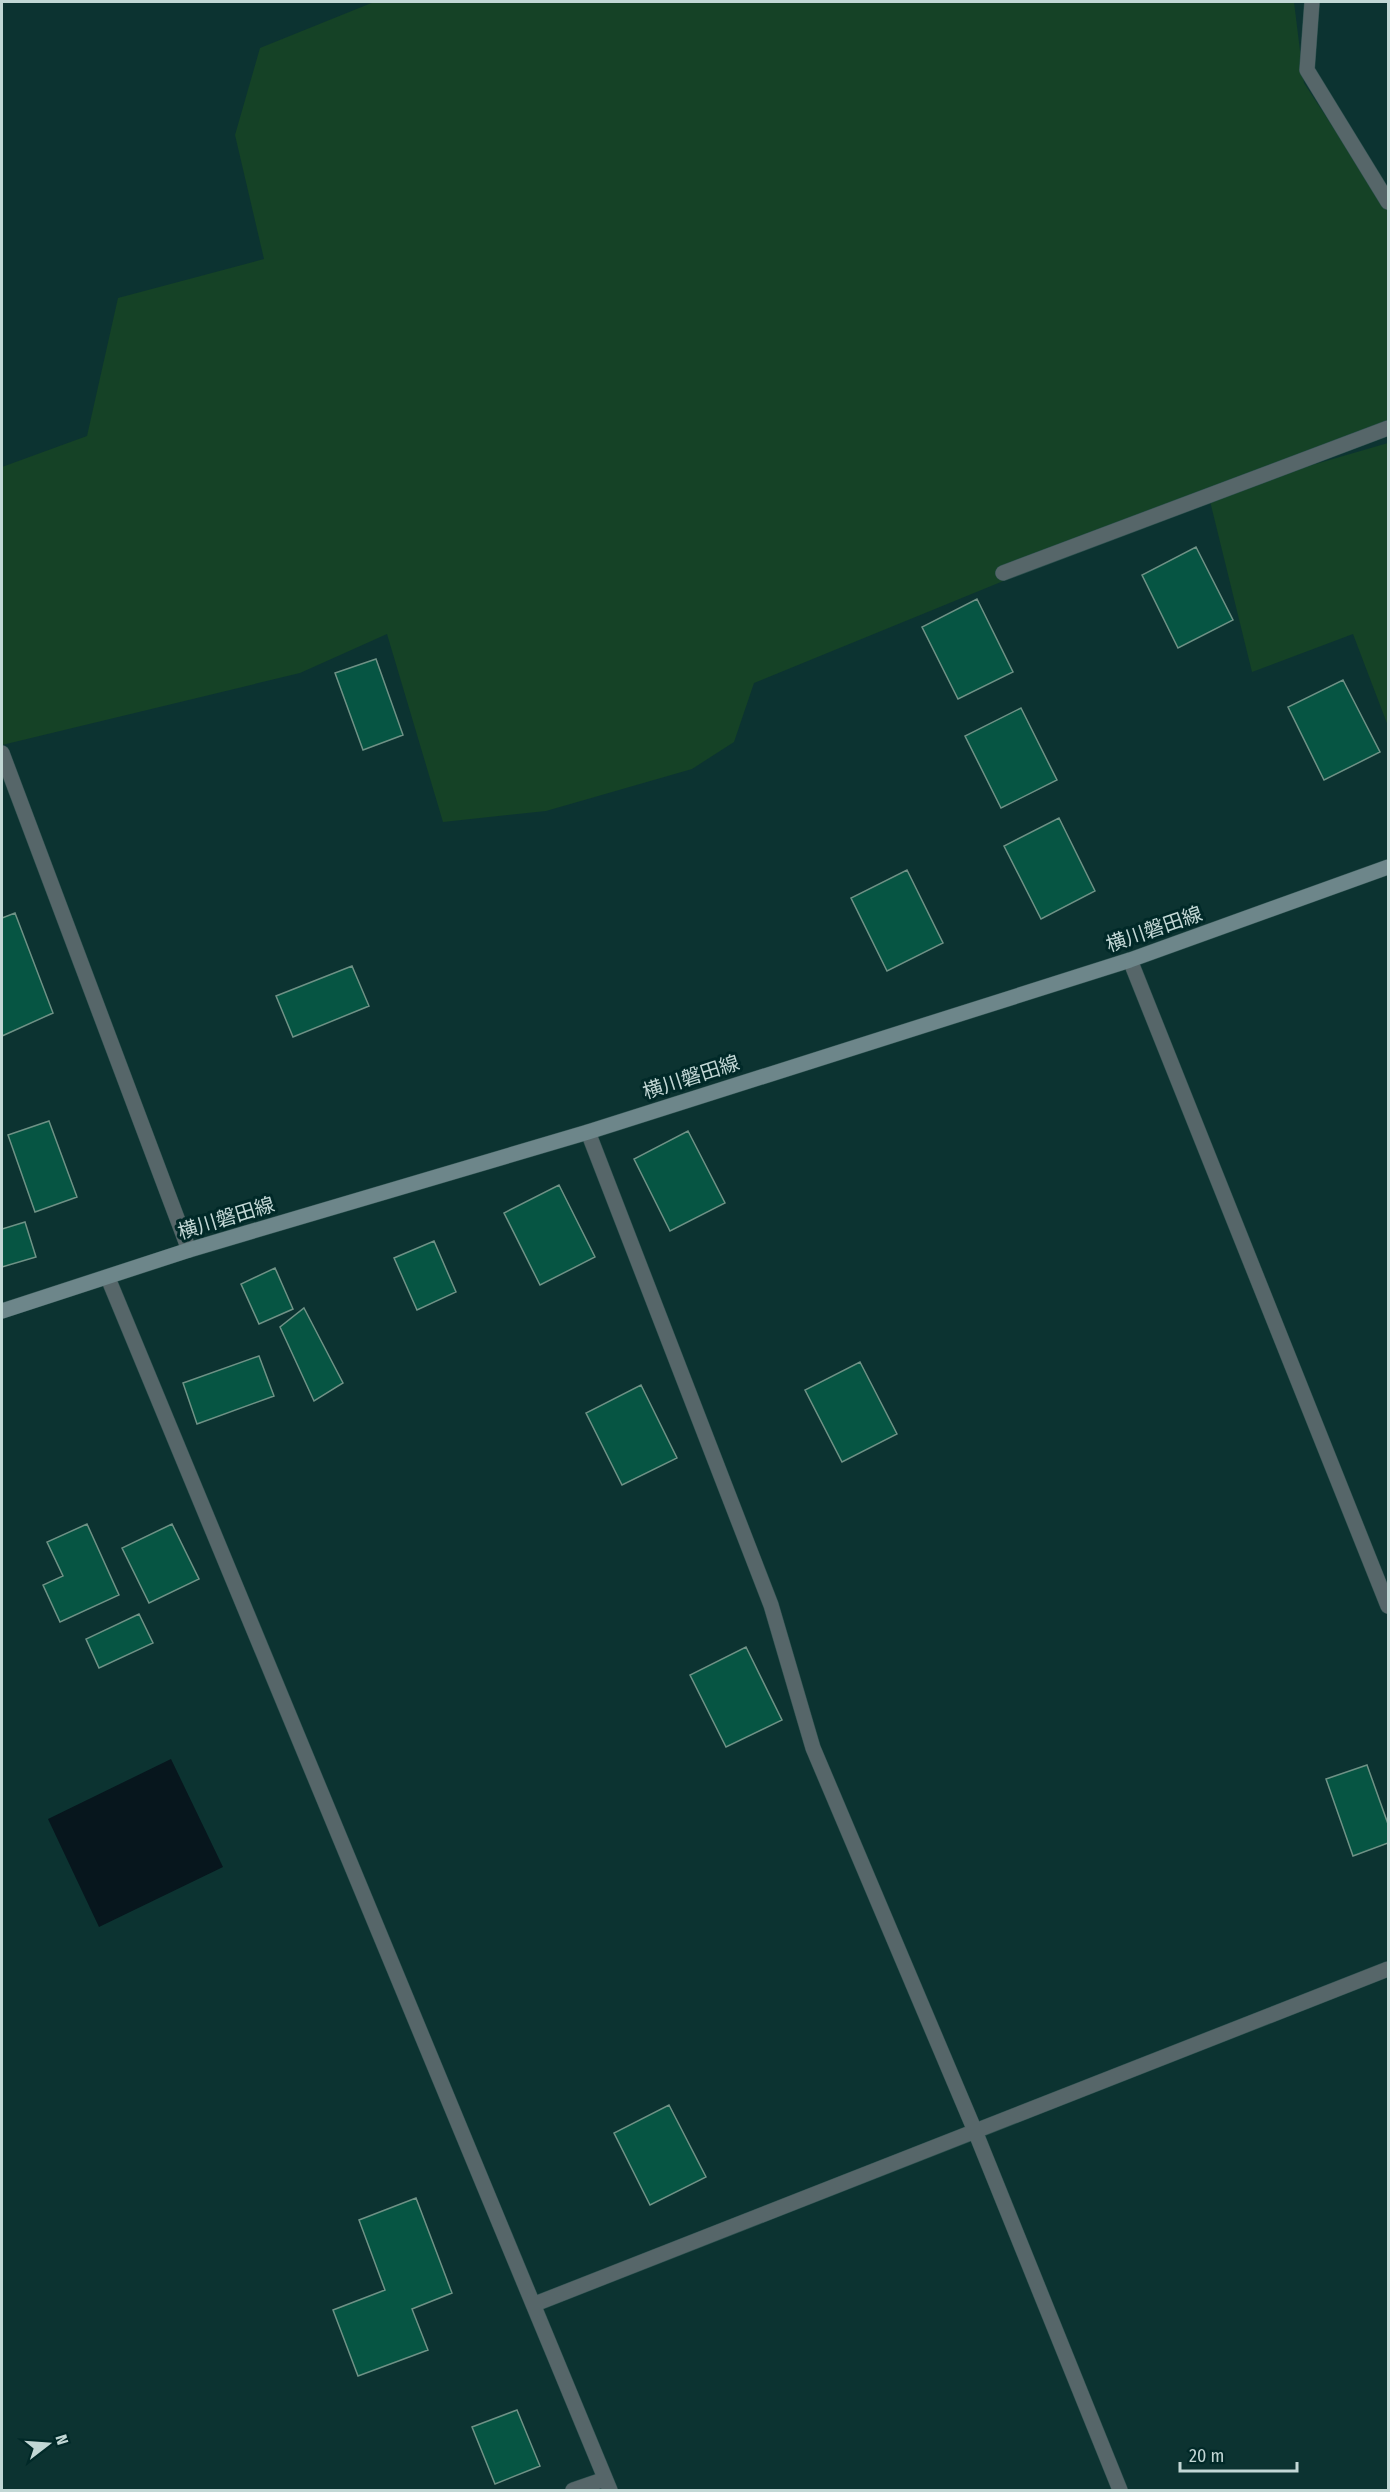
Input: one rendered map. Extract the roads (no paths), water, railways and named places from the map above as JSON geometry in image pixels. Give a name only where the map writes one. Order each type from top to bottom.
[{"type":"main road","name":"横川磐田線","points":[[2,1311],[189,1250],[588,1132],[1130,960],[1389,867]]},
{"type":"street","points":[[1312,2],[1307,70],[1389,202]]},
{"type":"street","points":[[1003,573],[1389,428]]},
{"type":"street","points":[[2,753],[189,1250]]},
{"type":"street","points":[[1130,960],[1389,1606]]},
{"type":"street","points":[[588,1132],[771,1605],[813,1748],[975,2131],[1120,2490]]},
{"type":"street","points":[[108,1278],[608,2485],[573,2490]]},
{"type":"street","points":[[534,2304],[1389,1969]]}]
